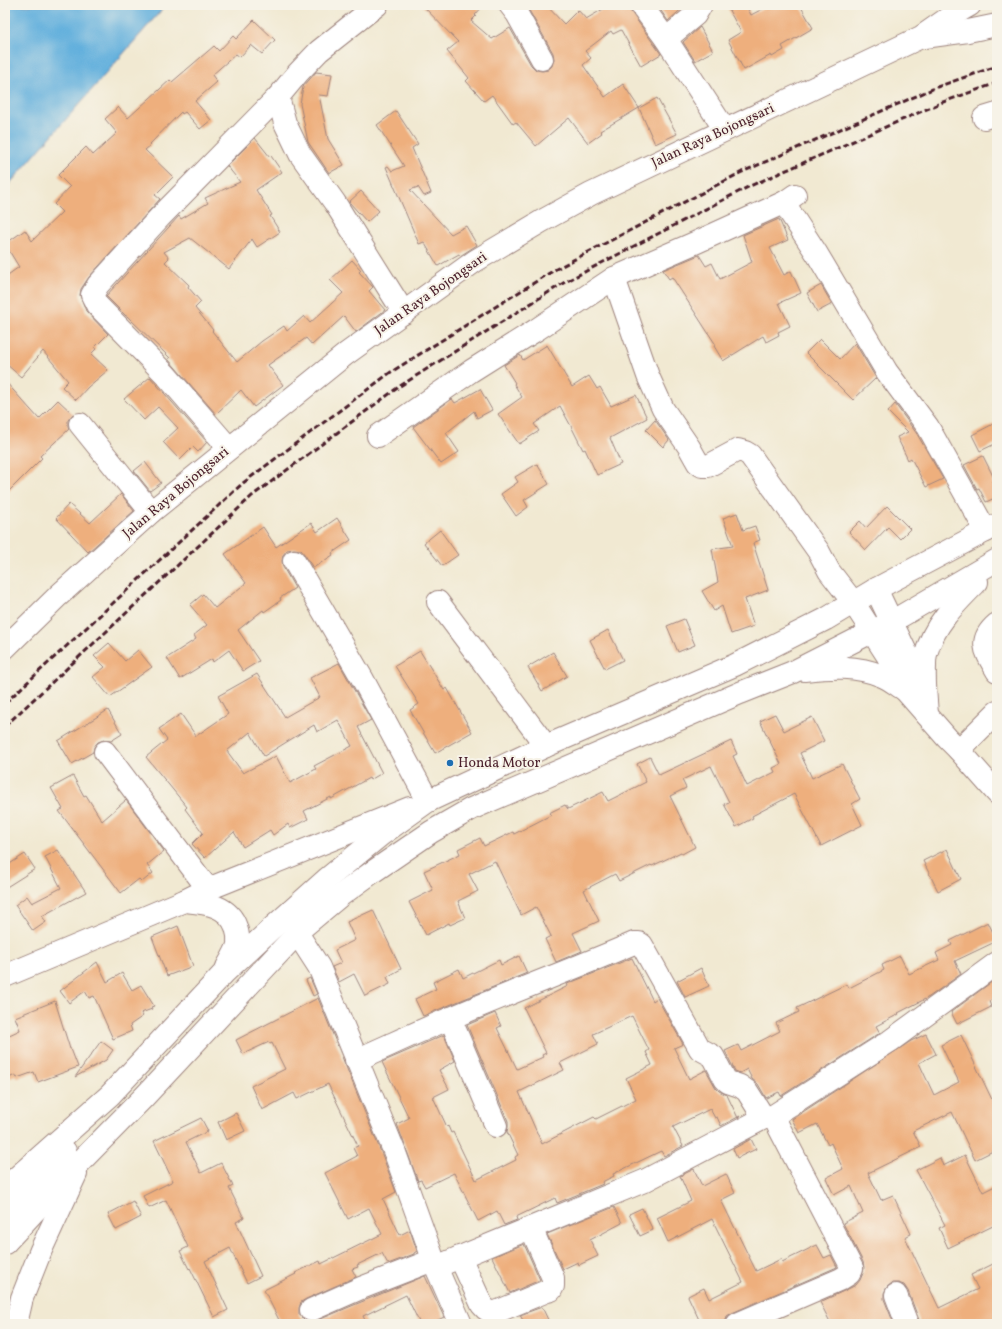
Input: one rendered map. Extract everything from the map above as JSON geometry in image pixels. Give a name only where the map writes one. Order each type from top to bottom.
[{"type":"main road","points":[[229,448],[165,374],[97,305],[92,295],[98,285],[160,217],[278,97],[319,51],[377,5]]},
{"type":"main road","points":[[510,5],[517,14],[542,59]]},
{"type":"main road","points":[[641,5],[666,39],[725,130]]},
{"type":"main road","points":[[666,39],[695,15],[701,5]]},
{"type":"main road","name":"Jalan Raya Bojongsari","points":[[5,648],[58,596],[152,512],[229,448],[346,354],[475,261],[591,194],[921,37],[970,5]]},
{"type":"main road","name":"Jalan Raya Bojongsari","points":[[921,37],[968,31],[997,25]]},
{"type":"main road","points":[[278,97],[285,122],[300,154],[335,203],[404,313]]},
{"type":"main road","points":[[5,976],[184,901],[208,889],[428,801],[546,746],[735,664],[826,619],[876,589],[991,528],[928,427],[887,372],[817,254],[791,214],[790,198],[697,242],[614,278],[536,330],[470,371],[378,436]]},
{"type":"main road","points":[[614,278],[648,376],[663,409],[698,463],[702,466],[708,466],[738,450],[750,455],[818,552],[829,571],[853,602],[887,655],[906,690],[997,793]]},
{"type":"main road","points":[[80,424],[152,512]]},
{"type":"main road","points":[[5,1243],[297,933],[341,895],[374,871],[431,832],[471,809],[726,699],[793,672],[891,622],[997,560]]},
{"type":"main road","points":[[294,561],[362,678],[428,801]]},
{"type":"main road","points":[[927,715],[924,684],[926,655],[934,635],[943,618],[957,601],[997,564]]},
{"type":"main road","points":[[876,589],[914,669],[927,715]]},
{"type":"main road","points":[[438,602],[546,746]]},
{"type":"main road","points":[[997,624],[989,631],[984,642],[987,655],[997,671]]},
{"type":"main road","points":[[793,672],[825,668],[850,668],[883,676],[906,690]]},
{"type":"main road","points":[[959,750],[997,712]]},
{"type":"main road","points":[[105,752],[208,889]]},
{"type":"main road","points":[[5,1188],[110,1095],[224,974],[271,929],[328,878],[382,834],[428,801]]},
{"type":"main road","points":[[184,901],[217,906],[234,920],[238,935],[238,946],[224,974]]},
{"type":"main road","points":[[297,933],[319,967],[395,1153],[434,1263],[461,1324]]},
{"type":"main road","points":[[356,1060],[450,1018],[586,964],[634,943],[639,943],[642,945],[700,1049],[713,1056],[725,1079],[747,1091],[768,1117],[852,1268],[849,1274],[841,1279],[737,1324]]},
{"type":"main road","points":[[311,1310],[361,1288],[434,1263],[460,1257],[644,1181],[768,1117],[890,1041],[997,963]]},
{"type":"main road","points":[[450,1018],[496,1126]]},
{"type":"main road","points":[[5,1214],[40,1180],[79,1136],[110,1095]]},
{"type":"main road","points":[[16,1324],[22,1298],[41,1250],[65,1201],[82,1160]]},
{"type":"main road","points":[[460,1257],[482,1305],[491,1312],[496,1312],[551,1290],[553,1286],[553,1278],[531,1228]]},
{"type":"main road","points":[[896,1295],[907,1324]]},
{"type":"water","points":[[5,5],[166,5],[5,189]]},
{"type":"building","points":[[422,5],[484,5],[471,21],[492,39],[510,28],[531,65],[536,70],[542,71],[548,70],[552,66],[554,59],[553,53],[526,5],[546,5],[564,24],[578,10],[586,19],[610,5],[629,5],[631,12],[661,54],[641,66],[621,30],[613,34],[611,31],[585,51],[591,58],[583,65],[605,97],[623,84],[639,108],[600,131],[602,133],[588,143],[569,118],[536,146],[516,122],[513,124],[492,95],[484,101],[466,81],[469,78],[447,51],[458,42]]},
{"type":"building","points":[[657,5],[686,5],[668,21]]},
{"type":"building","points":[[726,5],[746,5],[751,15],[770,5],[800,5],[813,28],[782,46],[784,50],[772,57],[771,55],[744,70],[728,40],[741,32]]},
{"type":"building","points":[[254,20],[275,40],[262,54],[251,45],[240,57],[236,54],[212,75],[217,82],[195,101],[211,120],[200,129],[185,112],[182,114],[181,112],[145,150],[173,177],[155,195],[160,199],[89,277],[81,289],[80,295],[86,311],[108,334],[95,347],[96,349],[91,354],[108,370],[88,387],[76,400],[62,387],[68,381],[43,351],[21,377],[5,363],[5,277],[19,267],[5,244],[25,230],[32,241],[62,212],[54,204],[70,187],[58,175],[86,147],[93,155],[117,133],[105,119],[118,107],[128,118],[170,80],[172,82],[214,46],[219,51],[233,36],[236,39]]},
{"type":"building","points":[[700,27],[713,51],[695,61],[683,42]]},
{"type":"building","points":[[316,72],[332,74],[328,96],[319,95],[328,139],[344,165],[329,173],[308,142],[300,104],[303,87]]},
{"type":"building","points":[[657,98],[677,134],[655,144],[639,108]]},
{"type":"building","points":[[396,111],[418,144],[412,148],[431,193],[424,196],[418,187],[410,190],[451,234],[466,226],[477,245],[460,256],[459,254],[438,266],[424,242],[419,244],[386,167],[388,166],[392,171],[404,166],[377,125]]},
{"type":"building","points":[[255,138],[270,157],[271,156],[282,172],[256,190],[272,215],[270,216],[280,232],[257,247],[252,239],[229,269],[190,238],[164,252],[169,258],[165,262],[189,285],[188,287],[201,302],[195,308],[213,330],[212,331],[237,362],[262,341],[284,326],[287,331],[304,316],[310,323],[343,293],[330,280],[352,260],[361,270],[359,272],[373,287],[369,291],[385,310],[356,332],[344,316],[312,345],[306,338],[268,365],[283,385],[254,407],[241,390],[216,414],[168,359],[170,358],[106,296],[179,216],[181,219],[208,203],[205,198],[240,182],[227,166]]},
{"type":"building","points":[[361,191],[379,211],[367,222],[349,202]]},
{"type":"building","points":[[779,219],[788,240],[770,248],[784,275],[791,271],[801,293],[779,303],[790,326],[778,332],[779,335],[766,342],[763,336],[723,361],[714,346],[716,345],[672,277],[669,279],[663,270],[699,255],[706,266],[712,263],[720,279],[752,262],[743,235]]},
{"type":"building","points":[[821,285],[832,304],[817,312],[807,293]]},
{"type":"building","points":[[820,339],[840,359],[855,343],[876,378],[853,400],[806,353]]},
{"type":"building","points":[[547,345],[572,387],[589,376],[597,389],[600,387],[611,406],[636,395],[647,418],[610,438],[621,464],[597,475],[585,449],[583,450],[560,406],[534,424],[539,431],[519,444],[498,414],[522,397],[504,365],[520,355],[523,360]]},
{"type":"building","points":[[150,377],[207,442],[198,452],[193,447],[180,460],[163,442],[178,428],[158,407],[144,420],[124,399]]},
{"type":"building","points":[[5,381],[39,419],[58,400],[73,414],[68,420],[69,429],[40,456],[42,458],[5,495]]},
{"type":"building","points":[[480,389],[492,410],[477,418],[474,411],[446,433],[459,452],[441,464],[413,427],[452,399],[455,403]]},
{"type":"building","points":[[895,404],[917,434],[943,479],[926,487],[911,458],[908,460],[897,437],[908,432],[888,412]]},
{"type":"building","points":[[655,420],[669,440],[663,447],[646,430]]},
{"type":"building","points":[[997,422],[997,443],[980,451],[972,435]]},
{"type":"building","points":[[983,456],[995,480],[992,481],[997,492],[997,497],[986,502],[964,465]]},
{"type":"building","points":[[145,462],[161,483],[150,491],[134,471]]},
{"type":"building","points":[[537,464],[549,484],[524,500],[528,507],[516,516],[501,494],[518,482],[515,477]]},
{"type":"building","points":[[121,494],[134,511],[88,552],[56,518],[69,504],[90,523]]},
{"type":"building","points":[[887,506],[910,529],[900,539],[888,527],[866,550],[849,532],[860,521],[866,528]]},
{"type":"building","points":[[737,513],[743,530],[755,526],[760,540],[753,543],[768,590],[745,599],[754,626],[731,634],[722,606],[714,611],[702,591],[718,582],[712,549],[733,546],[723,518]]},
{"type":"building","points":[[337,518],[351,540],[332,553],[333,555],[313,568],[301,550],[287,550],[283,555],[283,567],[295,588],[280,598],[281,600],[264,612],[263,610],[238,630],[259,661],[243,671],[229,650],[213,662],[212,659],[180,679],[167,658],[196,639],[194,635],[207,625],[190,605],[203,594],[215,608],[246,583],[225,554],[263,527],[276,547],[311,523],[317,532]]},
{"type":"building","points":[[440,530],[458,555],[442,566],[424,543]]},
{"type":"building","points":[[684,619],[695,645],[678,652],[667,626]]},
{"type":"building","points":[[608,630],[623,660],[605,669],[590,640]]},
{"type":"building","points":[[109,643],[125,661],[138,650],[152,667],[110,697],[93,677],[105,667],[94,656]]},
{"type":"building","points":[[420,651],[444,690],[447,688],[472,732],[435,753],[410,710],[419,704],[395,666]]},
{"type":"building","points":[[553,652],[567,676],[542,691],[528,667]]},
{"type":"building","points":[[339,663],[371,720],[358,727],[382,773],[304,811],[308,819],[290,828],[288,824],[273,835],[270,830],[243,847],[234,832],[205,858],[192,844],[203,833],[185,809],[187,807],[146,757],[167,740],[159,729],[181,714],[196,736],[228,714],[218,696],[257,674],[285,717],[320,697],[310,678]],"holes":[[[338,720],[352,746],[314,766],[316,769],[290,783],[276,756],[243,773],[227,751],[250,732],[264,756],[314,725],[317,732]]]},
{"type":"building","points":[[108,710],[122,734],[111,741],[104,740],[98,742],[94,747],[93,752],[72,764],[58,741]]},
{"type":"building","points":[[775,714],[784,731],[812,717],[824,741],[800,753],[812,778],[842,764],[860,799],[852,804],[862,825],[821,846],[794,794],[752,816],[753,818],[736,827],[724,804],[729,802],[711,766],[682,780],[686,788],[670,796],[695,847],[682,854],[681,852],[652,866],[651,865],[619,881],[615,874],[584,890],[599,921],[573,933],[582,951],[556,962],[545,939],[551,936],[536,907],[521,915],[495,861],[469,874],[478,891],[458,901],[465,918],[450,925],[449,923],[426,935],[409,902],[433,890],[424,871],[460,854],[458,849],[480,838],[484,846],[513,832],[514,834],[551,815],[549,813],[565,805],[568,809],[603,792],[608,801],[646,782],[637,764],[650,757],[659,775],[731,741],[737,754],[733,756],[747,786],[775,772],[773,768],[781,764],[760,721]]},
{"type":"building","points":[[73,776],[84,796],[86,795],[102,821],[126,800],[164,851],[147,865],[153,873],[142,882],[139,879],[121,893],[59,811],[63,809],[51,788]]},
{"type":"building","points":[[947,849],[961,879],[938,891],[923,861]]},
{"type":"building","points":[[58,850],[86,892],[42,916],[46,922],[33,931],[15,905],[27,896],[32,903],[61,888],[45,857]]},
{"type":"building","points":[[25,854],[35,869],[5,888],[5,867]]},
{"type":"building","points":[[373,910],[401,969],[387,977],[390,984],[365,996],[354,974],[339,982],[332,967],[341,963],[335,950],[355,940],[347,922]]},
{"type":"building","points":[[988,922],[997,941],[955,961],[961,974],[929,997],[876,1026],[880,1033],[781,1096],[779,1092],[766,1098],[758,1084],[752,1079],[747,1069],[740,1073],[735,1071],[725,1051],[738,1045],[741,1051],[780,1031],[776,1023],[799,1012],[797,1008],[847,984],[849,988],[884,970],[882,965],[900,956],[909,974],[939,960],[936,953],[952,945],[950,941]]},
{"type":"building","points":[[178,926],[193,966],[167,976],[152,937]]},
{"type":"building","points":[[519,956],[527,973],[423,1016],[415,999],[436,989],[433,982],[459,969],[463,978],[499,960],[501,965]]},
{"type":"building","points":[[632,958],[653,1001],[657,998],[683,1044],[674,1048],[689,1079],[706,1070],[716,1088],[727,1095],[738,1117],[721,1126],[717,1117],[715,1118],[710,1109],[673,1127],[683,1146],[664,1156],[661,1151],[613,1174],[614,1176],[602,1182],[603,1184],[557,1203],[555,1198],[516,1217],[517,1220],[504,1225],[497,1211],[478,1221],[454,1173],[425,1187],[421,1180],[418,1181],[397,1124],[409,1118],[382,1062],[444,1035],[455,1061],[439,1070],[449,1089],[433,1097],[447,1127],[448,1126],[451,1133],[453,1132],[476,1180],[516,1160],[515,1157],[518,1155],[507,1132],[508,1121],[467,1025],[495,1013],[501,1026],[497,1028],[517,1069],[543,1057],[542,1055],[546,1053],[524,1008],[568,986],[567,984]],"holes":[[[632,1016],[649,1050],[646,1052],[652,1065],[626,1078],[636,1099],[596,1119],[594,1117],[542,1144],[519,1092],[564,1070],[560,1063],[598,1044],[593,1034]]]},
{"type":"building","points":[[97,962],[107,982],[122,973],[132,990],[141,985],[154,1006],[151,1007],[152,1009],[141,1013],[143,1016],[130,1025],[132,1031],[113,1039],[94,996],[89,998],[85,991],[69,1003],[60,991]]},
{"type":"building","points":[[701,968],[709,986],[685,997],[677,981]]},
{"type":"building","points":[[310,978],[317,994],[313,996],[306,980]]},
{"type":"building","points":[[997,978],[997,997],[989,1001],[991,1007],[957,1024],[951,1012]]},
{"type":"building","points":[[318,998],[396,1192],[383,1199],[400,1235],[410,1230],[417,1251],[414,1254],[388,1264],[382,1253],[357,1265],[358,1267],[352,1269],[356,1277],[301,1302],[299,1315],[304,1320],[310,1322],[316,1321],[425,1276],[444,1317],[430,1324],[420,1324],[406,1295],[363,1316],[367,1324],[281,1324],[264,1290],[320,1261],[321,1264],[382,1234],[369,1208],[348,1219],[325,1173],[357,1156],[353,1148],[358,1146],[328,1084],[297,1099],[294,1093],[262,1110],[251,1086],[285,1069],[272,1043],[270,1044],[269,1042],[243,1054],[236,1040]]},
{"type":"building","points":[[55,1001],[70,1049],[78,1067],[38,1082],[34,1072],[17,1078],[15,1075],[5,1080],[5,1037],[20,1030],[15,1017]]},
{"type":"building","points":[[926,1034],[936,1054],[919,1063],[934,1095],[959,1082],[941,1045],[961,1035],[997,1110],[997,1149],[975,1160],[952,1112],[913,1131],[921,1147],[868,1173],[881,1200],[893,1195],[911,1234],[905,1237],[939,1308],[978,1289],[971,1275],[997,1262],[997,1324],[919,1324],[919,1320],[908,1291],[904,1285],[892,1283],[887,1287],[884,1293],[884,1299],[894,1324],[831,1324],[820,1302],[856,1285],[860,1280],[864,1268],[863,1262],[843,1223],[863,1213],[851,1186],[834,1195],[826,1178],[843,1169],[831,1143],[828,1145],[817,1124],[799,1133],[792,1119],[911,1041]]},
{"type":"building","points":[[101,1041],[113,1050],[106,1060],[75,1077]]},
{"type":"building","points":[[236,1113],[245,1131],[226,1140],[218,1122]]},
{"type":"building","points":[[201,1118],[208,1131],[186,1142],[201,1173],[221,1163],[233,1186],[229,1188],[244,1218],[236,1222],[261,1276],[247,1283],[230,1248],[205,1261],[228,1310],[214,1317],[180,1251],[188,1247],[166,1200],[149,1208],[143,1196],[173,1181],[154,1141]]},
{"type":"building","points":[[751,1139],[756,1149],[737,1158],[733,1149]]},
{"type":"building","points":[[965,1155],[983,1192],[997,1185],[997,1224],[948,1248],[939,1228],[945,1225],[916,1170],[940,1158],[943,1166]]},
{"type":"building","points":[[694,1169],[702,1186],[726,1174],[735,1193],[721,1200],[756,1271],[781,1259],[782,1262],[817,1245],[824,1258],[831,1255],[837,1267],[732,1313],[727,1316],[725,1322],[721,1324],[701,1324],[688,1296],[704,1288],[709,1299],[743,1282],[712,1219],[668,1242],[657,1218],[691,1201],[680,1176]]},
{"type":"building","points":[[133,1201],[141,1217],[116,1230],[108,1214]]},
{"type":"building","points":[[614,1207],[622,1223],[590,1240],[598,1256],[579,1265],[578,1262],[563,1269],[547,1234]]},
{"type":"building","points":[[642,1208],[653,1230],[640,1236],[629,1214]]},
{"type":"building","points":[[524,1244],[540,1280],[510,1293],[492,1257]]},
{"type":"building","points":[[542,1307],[550,1324],[525,1324],[520,1315]]},
{"type":"railway","points":[[5,703],[243,483],[391,372],[556,269],[742,172],[937,87],[997,66]]},
{"type":"railway","points":[[5,726],[252,496],[400,386],[565,282],[750,186],[943,102],[997,83]]},
{"type":"place","name":"Honda Motor","points":[[450,763]]}]
